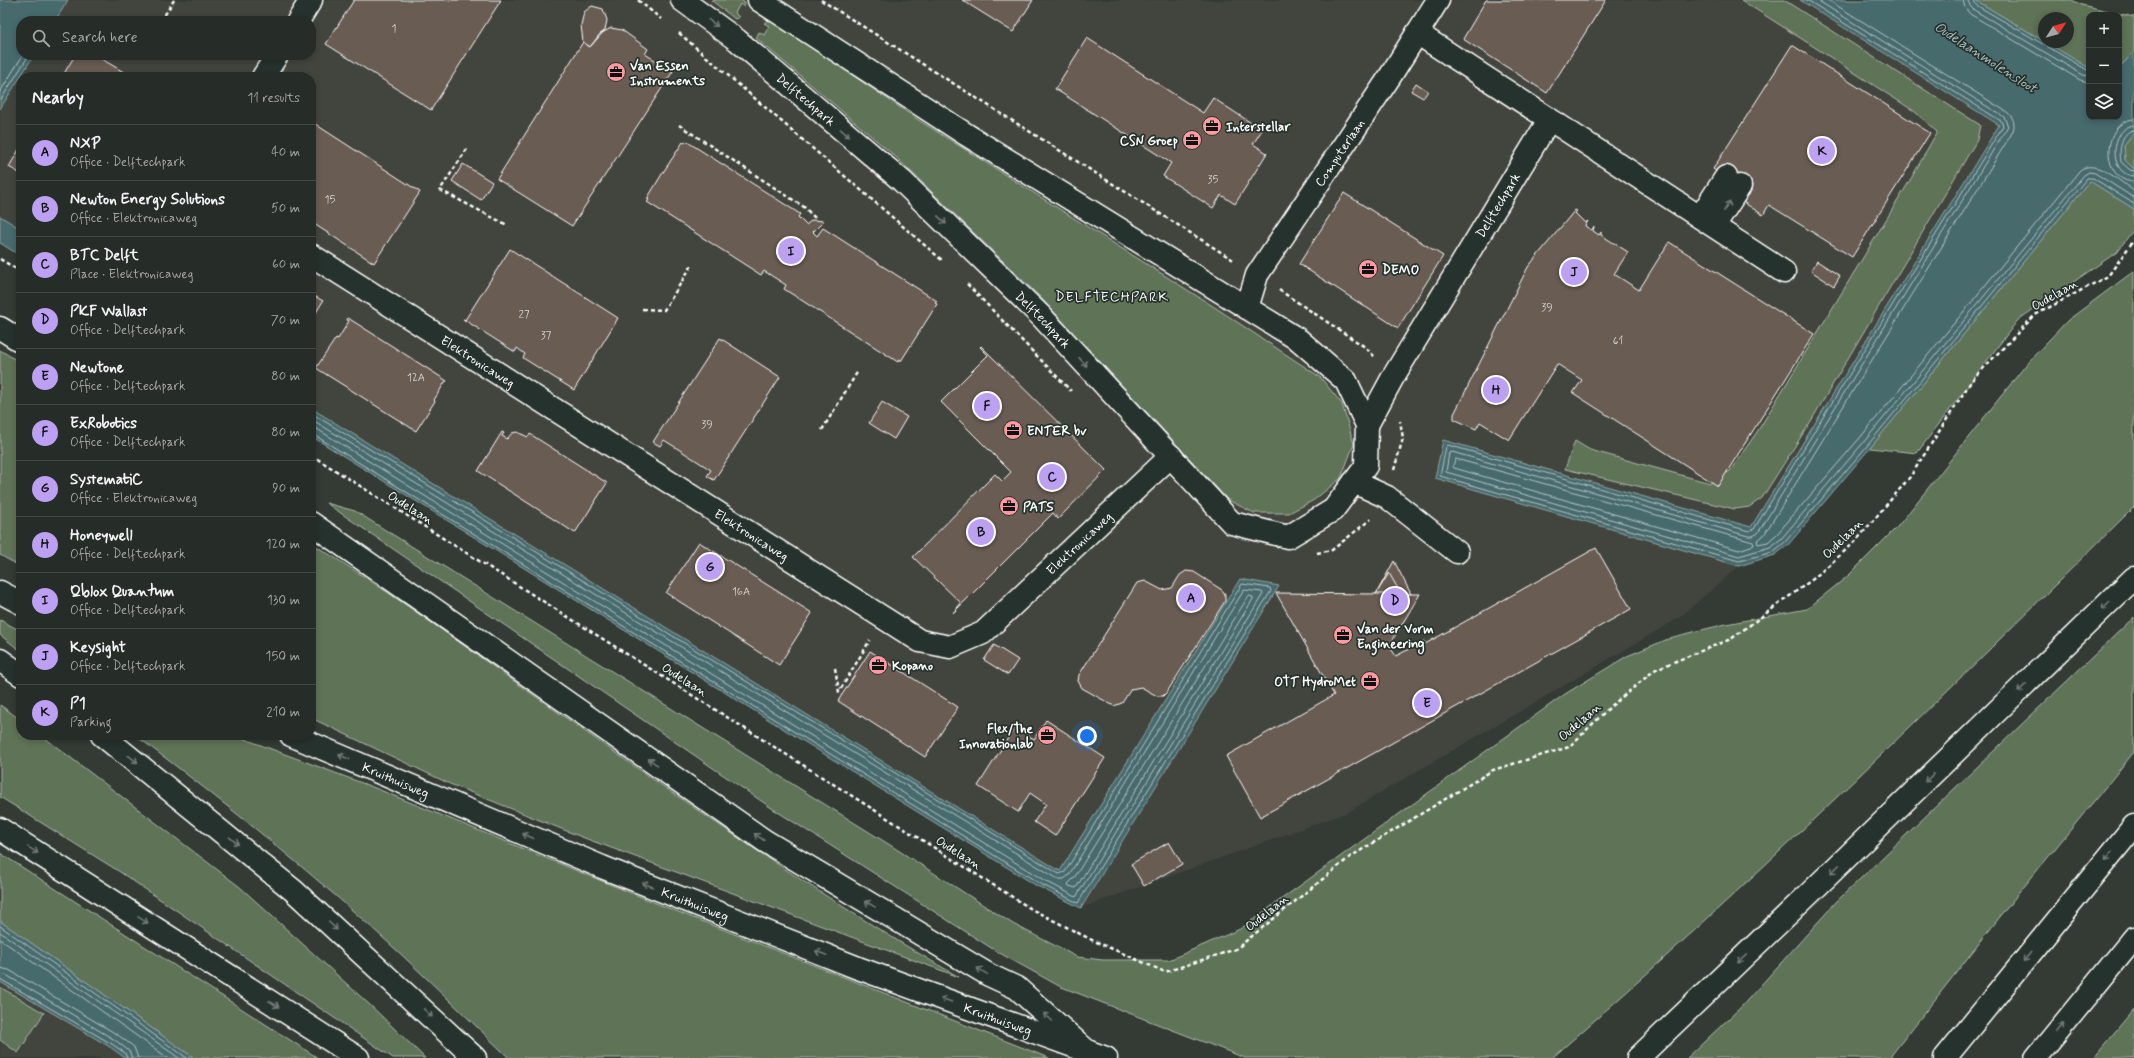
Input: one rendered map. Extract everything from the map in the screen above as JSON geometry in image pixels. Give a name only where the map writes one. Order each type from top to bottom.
[{"type":"main road","points":[[301,16],[311,0]]},
{"type":"main road","name":"Delftechpark","points":[[682,0],[736,40],[902,181],[1041,316],[1232,523],[1288,537],[1333,510],[1366,466],[1367,425],[1346,381],[1298,340],[968,135],[759,0]]},
{"type":"main road","name":"Computerlaan","points":[[1247,308],[1257,275],[1389,78],[1438,0]]},
{"type":"main road","points":[[1417,33],[1548,120],[1784,272]]},
{"type":"main road","points":[[266,72],[274,60]]},
{"type":"main road","name":"Delftechpark","points":[[1367,425],[1393,377],[1548,120]]},
{"type":"main road","points":[[1707,222],[1733,181]]},
{"type":"main road","name":"Elektronicaweg","points":[[316,258],[920,641],[950,647],[983,632],[1170,456]]},
{"type":"main road","points":[[0,328],[16,338]]},
{"type":"main road","points":[[1354,482],[1387,497],[1457,552]]},
{"type":"main road","points":[[316,527],[765,841],[989,975],[1017,988],[1097,1055]]},
{"type":"main road","points":[[1638,1058],[2134,578]]},
{"type":"main road","points":[[0,592],[16,600]]},
{"type":"main road","points":[[0,660],[16,671]]},
{"type":"main road","points":[[108,740],[294,891],[475,1058]]},
{"type":"main road","name":"Kruithuisweg","points":[[303,740],[602,867],[858,968],[1097,1055]]},
{"type":"main road","points":[[1945,1058],[2134,826]]},
{"type":"main road","points":[[0,829],[358,1058]]},
{"type":"main road","points":[[2036,1058],[2134,938]]},
{"type":"path","points":[[164,16],[174,0]]},
{"type":"path","points":[[638,0],[663,20]]},
{"type":"path","points":[[821,0],[1257,275],[1365,346],[1393,377],[1403,438],[1387,497],[1370,521],[1332,550],[1309,554]]},
{"type":"path","points":[[675,30],[945,262]]},
{"type":"path","points":[[678,126],[804,207],[817,220]]},
{"type":"path","points":[[467,149],[440,190],[507,225]]},
{"type":"path","name":"Oudelaan","points":[[316,458],[1033,910],[1092,940],[1165,972],[1236,949],[1350,857],[1493,770],[1568,747],[1610,707],[1656,669],[1731,639],[1813,579],[1855,542],[1910,477],[1972,380],[2035,315],[2108,276],[2134,240]]},
{"type":"path","points":[[0,259],[16,269]]},
{"type":"path","points":[[642,309],[664,310],[692,265]]},
{"type":"path","points":[[965,283],[1074,395]]},
{"type":"path","points":[[822,430],[858,370]]},
{"type":"path","points":[[835,668],[839,692],[871,637]]},
{"type":"shaded area","points":[[68,0],[1800,0],[1999,125],[1751,527],[1443,440],[1435,478],[1739,566],[1679,618],[1346,813],[1081,908],[1279,586],[1240,579],[1061,871],[316,411],[316,72],[23,72],[31,60],[316,60],[316,16],[58,16]]},
{"type":"shaded area","points":[[16,84],[16,226],[0,216],[0,109]]},
{"type":"shaded area","points":[[0,965],[134,1058],[0,1058]]},
{"type":"green space","points":[[711,0],[741,0],[745,3],[744,7],[740,4],[735,13],[739,17],[735,19]]},
{"type":"green space","points":[[1741,0],[1784,0],[1980,125],[1977,140],[1811,421],[1762,498],[1749,507],[1735,509],[1565,469],[1575,441],[1590,450],[1710,483],[1730,471],[1759,429],[1912,177],[1937,132],[1914,111]]},
{"type":"green space","points":[[1975,0],[2072,0],[2082,5],[2112,12],[2086,12],[2086,66],[2055,48],[2074,48],[2074,12],[2038,12],[2038,37]]},
{"type":"green space","points":[[2122,14],[2134,17],[2134,52],[2122,65]]},
{"type":"green space","points":[[770,19],[920,121],[1216,308],[1320,377],[1342,404],[1354,444],[1341,478],[1314,500],[1289,513],[1254,513],[1228,500],[1042,299],[897,158],[756,38],[759,32],[764,35],[769,26],[764,23]]},
{"type":"green space","points":[[2134,132],[2134,169],[2125,160],[2124,145]]},
{"type":"green space","points":[[2090,181],[2134,209],[2134,229],[2117,252],[2018,320],[1917,453],[1870,448]]},
{"type":"green space","points":[[2134,271],[2134,507],[1848,787],[1627,992],[1552,1058],[1245,1058],[1059,986],[996,951],[770,807],[326,503],[355,511],[890,845],[1013,924],[1077,957],[1103,960],[1169,960],[1240,929],[1565,694],[1627,656],[1673,637],[1726,624],[1807,609],[1849,575],[1898,526],[2029,361],[2068,320]]},
{"type":"green space","points":[[0,350],[16,360],[16,564],[0,555]]},
{"type":"green space","points":[[316,546],[364,576],[790,873],[959,977],[579,836],[450,784],[316,720]]},
{"type":"green space","points":[[2134,617],[2134,752],[2014,899],[1889,1058],[1687,1058],[1741,1007],[1837,901]]},
{"type":"green space","points":[[0,620],[16,628],[16,647],[0,635]]},
{"type":"green space","points":[[0,705],[16,716],[16,740],[48,740],[240,887],[370,1005],[425,1058],[393,1058],[120,872],[0,797]]},
{"type":"green space","points":[[142,740],[247,740],[370,786],[658,904],[1049,1058],[509,1058],[372,928],[306,870]]},
{"type":"green space","points":[[0,853],[318,1058],[194,1058],[0,921]]},
{"type":"green space","points":[[0,987],[44,1013],[18,1053],[0,1040]]},
{"type":"green space","points":[[2134,1009],[2134,1058],[2093,1058]]},
{"type":"water","points":[[0,0],[68,0],[58,16],[16,16],[16,60],[31,60],[23,72],[16,72],[16,84],[0,109]]},
{"type":"water","name":"Oudelaanmolensloot","points":[[1800,0],[1975,0],[2038,38],[2038,48],[2055,48],[2086,66],[2086,120],[2122,120],[2122,65],[2134,52],[2134,132],[2124,145],[2125,160],[2134,169],[2134,209],[2090,181],[1870,448],[1788,545],[1775,555],[1739,566],[1435,478],[1443,440],[1751,527],[1999,125]]},
{"type":"water","points":[[0,216],[16,226],[16,253],[0,243]]},
{"type":"water","points":[[316,411],[1060,871],[1240,579],[1279,586],[1081,908],[1037,886],[316,439]]},
{"type":"water","points":[[0,921],[194,1058],[125,1058],[110,1047],[0,982]]},
{"type":"building","points":[[354,0],[501,0],[431,110],[326,44]]},
{"type":"building","points":[[962,0],[1033,0],[1013,32]]},
{"type":"building","points":[[1486,0],[1606,0],[1547,93],[1463,39]]},
{"type":"building","points":[[592,6],[603,9],[607,20],[605,30],[590,47],[583,42],[581,25],[584,12]]},
{"type":"building","points":[[611,28],[622,30],[648,49],[645,54],[673,71],[572,226],[497,179],[583,42],[590,47],[600,34]]},
{"type":"building","points":[[1087,38],[1203,113],[1213,98],[1262,130],[1253,144],[1267,153],[1235,204],[1221,195],[1213,208],[1163,176],[1171,163],[1055,89]]},
{"type":"building","points":[[1792,45],[1930,133],[1852,257],[1769,205],[1763,215],[1743,202],[1750,193],[1713,169]]},
{"type":"building","points":[[72,60],[103,60],[124,72],[65,72]]},
{"type":"building","points":[[1416,83],[1428,91],[1423,98],[1411,91]]},
{"type":"building","points":[[316,125],[420,192],[374,263],[316,225]]},
{"type":"building","points":[[686,141],[800,214],[798,217],[806,225],[812,220],[824,221],[813,232],[817,236],[823,228],[937,301],[935,303],[937,304],[901,361],[899,360],[898,362],[784,289],[786,285],[764,271],[761,275],[647,202],[649,200],[647,199],[662,174],[683,142],[685,143]]},
{"type":"building","points":[[16,155],[16,171],[9,167]]},
{"type":"building","points":[[463,164],[492,182],[481,200],[452,181]]},
{"type":"building","points":[[1344,193],[1443,256],[1398,328],[1299,264]]},
{"type":"building","points":[[1575,210],[1577,211],[1575,213],[1585,223],[1588,221],[1585,226],[1591,230],[1594,227],[1593,231],[1599,235],[1601,232],[1601,235],[1628,252],[1614,274],[1639,290],[1669,242],[1814,334],[1718,486],[1573,393],[1582,380],[1557,364],[1509,440],[1480,422],[1476,429],[1454,419],[1454,414],[1528,267]]},
{"type":"building","points":[[510,249],[618,318],[574,390],[523,358],[525,354],[517,348],[515,352],[463,319],[465,320]]},
{"type":"building","points":[[1817,261],[1840,276],[1834,286],[1811,271]]},
{"type":"building","points":[[316,297],[323,301],[316,313]]},
{"type":"building","points":[[348,318],[447,381],[416,431],[316,368],[336,338],[338,339],[349,321],[347,320]]},
{"type":"building","points":[[720,338],[780,377],[714,480],[707,476],[711,470],[664,440],[660,446],[653,442]]},
{"type":"building","points":[[981,346],[1106,470],[1058,519],[1053,513],[953,613],[961,603],[913,557],[995,474],[1002,481],[1011,472],[941,402],[988,355],[980,347]]},
{"type":"building","points":[[882,402],[907,417],[894,439],[869,423]]},
{"type":"building","points":[[502,432],[504,433],[502,436],[507,439],[512,433],[517,432],[528,437],[530,434],[607,483],[575,533],[478,471]]},
{"type":"building","points":[[699,542],[812,613],[779,665],[666,593]]},
{"type":"building","points":[[1596,548],[1631,609],[1260,817],[1226,756],[1334,695],[1276,593],[1376,594],[1389,573],[1401,594],[1420,594],[1389,646],[1396,656],[1424,641],[1425,644]]},
{"type":"building","points":[[1394,561],[1411,594],[1376,594]]},
{"type":"building","points":[[1186,571],[1194,572],[1222,590],[1225,594],[1225,601],[1167,692],[1163,696],[1157,696],[1141,687],[1131,689],[1122,703],[1114,706],[1082,688],[1078,681],[1079,675],[1137,583],[1145,581],[1162,590],[1172,588],[1180,575]]},
{"type":"building","points":[[994,645],[1018,660],[1008,675],[984,660]]},
{"type":"building","points":[[870,651],[958,707],[925,757],[838,701]]},
{"type":"building","points":[[1046,720],[1105,758],[1055,836],[1034,822],[1046,804],[1030,793],[1018,812],[978,786],[1015,727],[1034,739]]},
{"type":"building","points":[[1169,842],[1182,864],[1144,886],[1131,864]]},
{"type":"place","name":"Van Essen Instruments","points":[[616,72]]},
{"type":"place","name":"Interstellar","points":[[1212,126]]},
{"type":"place","name":"CSN Groep","points":[[1192,140]]},
{"type":"place","name":"P1","points":[[1822,151]]},
{"type":"place","name":"Qblox Quantum","points":[[791,251]]},
{"type":"place","name":"DEMO","points":[[1368,269]]},
{"type":"place","name":"Keysight","points":[[1574,272]]},
{"type":"place","name":"Honeywell","points":[[1496,390]]},
{"type":"place","name":"ExRobotics","points":[[987,406]]},
{"type":"place","name":"ENTER bv","points":[[1013,430]]},
{"type":"place","name":"BTC Delft","points":[[1052,477]]},
{"type":"place","name":"PATS","points":[[1009,506]]},
{"type":"place","name":"Newton Energy Solutions","points":[[981,532]]},
{"type":"place","name":"SystematiC","points":[[710,567]]},
{"type":"place","name":"NXP","points":[[1191,598]]},
{"type":"place","name":"PKF Wallast","points":[[1395,601]]},
{"type":"place","name":"Van der Vorm Engineering","points":[[1343,635]]},
{"type":"place","name":"Kopano","points":[[878,665]]},
{"type":"place","name":"OTT HydroMet","points":[[1370,681]]},
{"type":"place","name":"Newtone","points":[[1427,703]]},
{"type":"place","name":"Flex/The Innovationlab","points":[[1047,735]]},
{"type":"district","name":"DELFTECHPARK","points":[[1112,296]]}]
